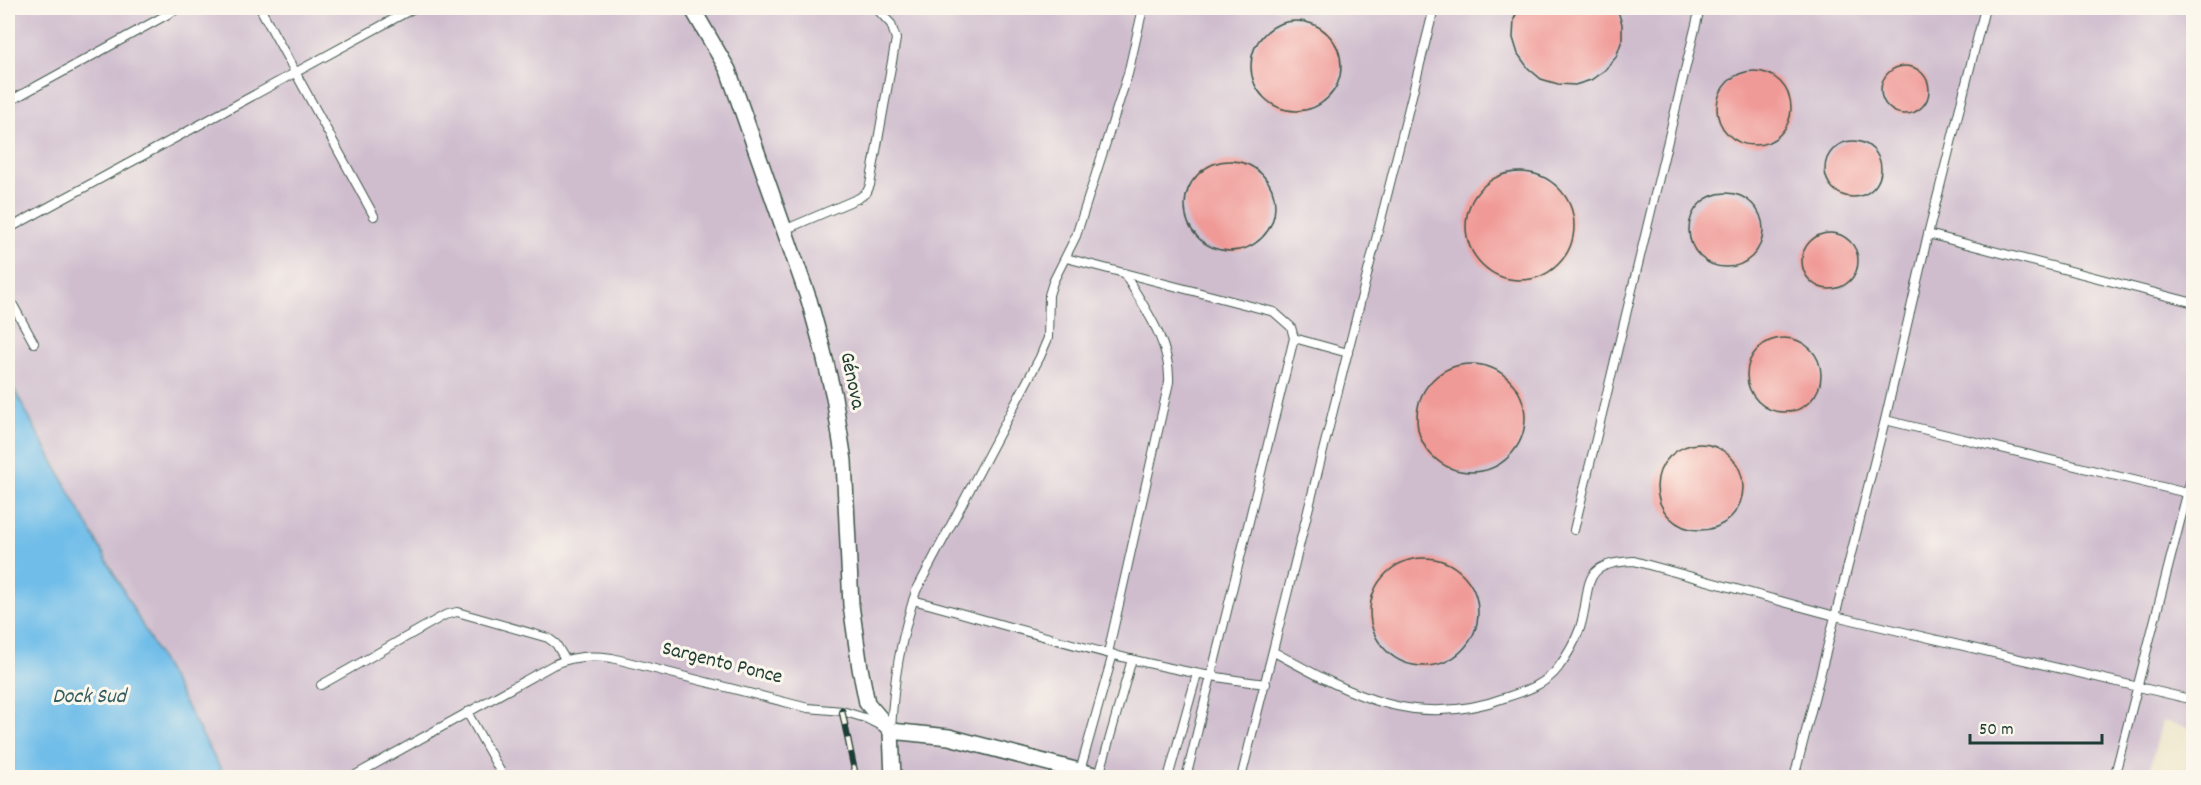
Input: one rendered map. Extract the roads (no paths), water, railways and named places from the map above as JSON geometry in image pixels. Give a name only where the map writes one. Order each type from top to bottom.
[{"type":"street","name":"Génova","points":[[692,8],[728,70],[809,300],[834,397],[844,461],[851,605],[860,668],[867,704],[891,731]]},
{"type":"street","name":"Sargento Ponce","points":[[891,731],[949,737],[1102,777]]},
{"type":"street","points":[[891,731],[894,777]]},
{"type":"lane","points":[[8,102],[179,8]]},
{"type":"lane","points":[[260,8],[374,216]]},
{"type":"lane","points":[[8,229],[414,8]]},
{"type":"lane","points":[[784,230],[859,198],[867,192],[870,185],[896,39],[891,24],[876,8]]},
{"type":"lane","points":[[891,731],[894,680],[904,627],[913,600],[933,555],[1040,357],[1048,338],[1049,295],[1076,236],[1128,74],[1143,8]]},
{"type":"lane","points":[[1241,777],[1434,8]]},
{"type":"lane","points":[[1574,530],[1700,8]]},
{"type":"lane","points":[[1794,777],[1885,420],[1928,234],[1985,8]]},
{"type":"lane","points":[[1928,234],[2193,303]]},
{"type":"lane","points":[[1066,258],[1274,312],[1291,327],[1294,338],[1186,777]]},
{"type":"lane","points":[[1080,771],[1111,654],[1170,375],[1164,344],[1124,273]]},
{"type":"lane","points":[[8,296],[34,343]]},
{"type":"lane","points":[[1294,338],[1348,353]]},
{"type":"lane","points":[[1885,420],[2187,493]]},
{"type":"lane","points":[[2114,777],[2193,467]]},
{"type":"lane","points":[[1274,652],[1315,675],[1372,701],[1390,706],[1427,710],[1476,707],[1498,701],[1544,682],[1556,671],[1570,650],[1580,628],[1589,581],[1595,572],[1606,564],[1620,561],[1645,562],[1835,616],[2138,685],[2193,700]]},
{"type":"lane","points":[[913,600],[1132,659],[1212,677],[1266,684]]},
{"type":"lane","points":[[321,685],[445,615],[457,612],[548,638],[556,644],[565,659]]},
{"type":"lane","name":"Sargento Ponce","points":[[350,777],[565,659],[586,656],[612,658],[808,708],[842,711],[865,718],[891,731]]},
{"type":"lane","points":[[1102,777],[1132,659]]},
{"type":"lane","points":[[1168,777],[1197,674]]},
{"type":"lane","points":[[467,712],[504,777]]},
{"type":"water","name":"Dock Sud","points":[[8,377],[32,423],[225,777],[8,777]]},
{"type":"railway","points":[[842,711],[856,778]]}]
